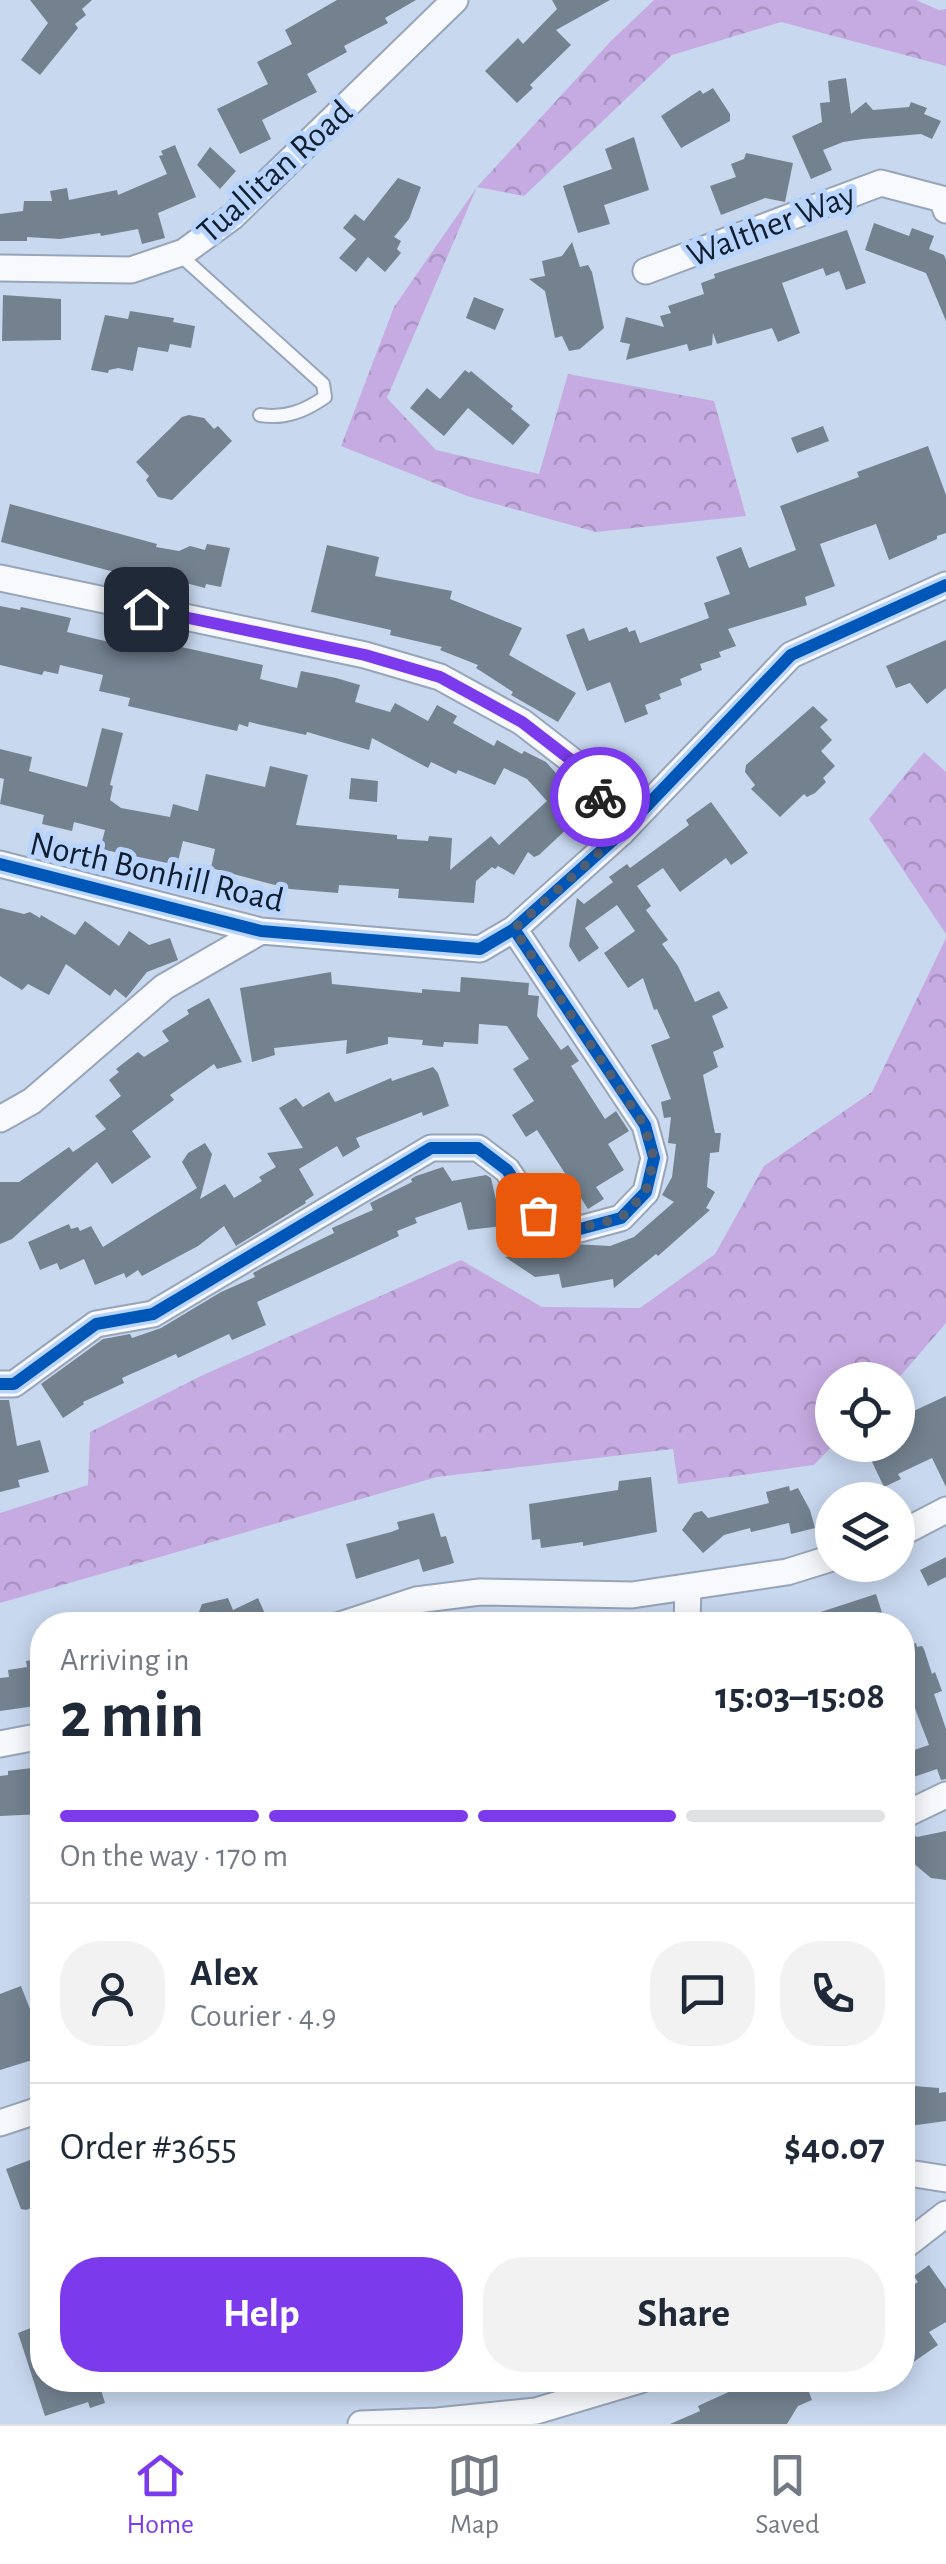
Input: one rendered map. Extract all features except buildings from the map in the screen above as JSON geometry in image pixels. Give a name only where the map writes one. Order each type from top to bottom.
[{"type":"street","name":"Tuallitan Road","points":[[0,268],[130,270],[178,254],[232,217],[455,0]]},
{"type":"street","name":"Walther Way","points":[[646,271],[881,183],[942,199],[946,210]]},
{"type":"street","points":[[0,578],[365,655],[440,677],[522,722],[584,770],[621,833]]},
{"type":"street","name":"North Bonhill Road","points":[[0,864],[261,931],[480,949],[514,929],[621,833],[791,655],[944,590]]},
{"type":"street","points":[[0,1384],[14,1384],[96,1324],[153,1314],[431,1148],[478,1148],[507,1170],[538,1215],[580,1228],[621,1218],[646,1192],[654,1158],[644,1125],[514,929]]},
{"type":"street","points":[[0,1119],[32,1100],[164,986],[261,931]]},
{"type":"street","points":[[915,1526],[946,1510]]},
{"type":"street","points":[[380,1612],[416,1600],[480,1592],[632,1595],[788,1572],[815,1563]]},
{"type":"street","points":[[687,1612],[688,1588]]},
{"type":"street","points":[[0,1744],[30,1738]]},
{"type":"street","points":[[915,1810],[946,1795]]},
{"type":"street","points":[[0,2123],[30,2113]]},
{"type":"street","points":[[915,2174],[946,2179]]},
{"type":"street","points":[[915,2238],[946,2214]]},
{"type":"street","points":[[362,2424],[536,2412],[601,2392]]},
{"type":"lane","points":[[178,254],[323,384],[325,397],[314,405],[275,418],[260,416]]},
{"type":"green space","points":[[654,0],[916,0],[946,9],[946,66],[781,22],[672,55],[524,196],[477,187],[611,41]]},
{"type":"green space","points":[[477,187],[387,398],[436,450],[539,474],[568,374],[714,401],[746,516],[596,532],[467,496],[341,446],[394,307]]},
{"type":"green space","points":[[924,752],[946,772],[946,934],[869,819]]},
{"type":"green space","points":[[946,938],[946,1323],[912,1362],[815,1362],[814,1465],[678,1484],[673,1449],[437,1477],[0,1603],[0,1513],[88,1485],[90,1432],[203,1375],[461,1260],[542,1307],[640,1308],[715,1254],[764,1166],[872,1092]]},
{"type":"cycle path","points":[[0,864],[261,931],[480,949],[514,929],[621,833],[791,655],[946,585]]},
{"type":"cycle path","points":[[0,1384],[14,1384],[96,1324],[153,1314],[431,1148],[478,1148],[507,1170],[538,1215],[580,1229],[621,1218],[646,1192],[654,1158],[645,1125],[514,929]]},
{"type":"way so far","points":[[538,1215],[580,1228],[621,1218],[646,1192],[654,1158],[644,1125],[514,929],[621,833],[600,797]]},
{"type":"route","points":[[146,609],[365,655],[440,677],[522,722],[584,770],[600,797]]}]
